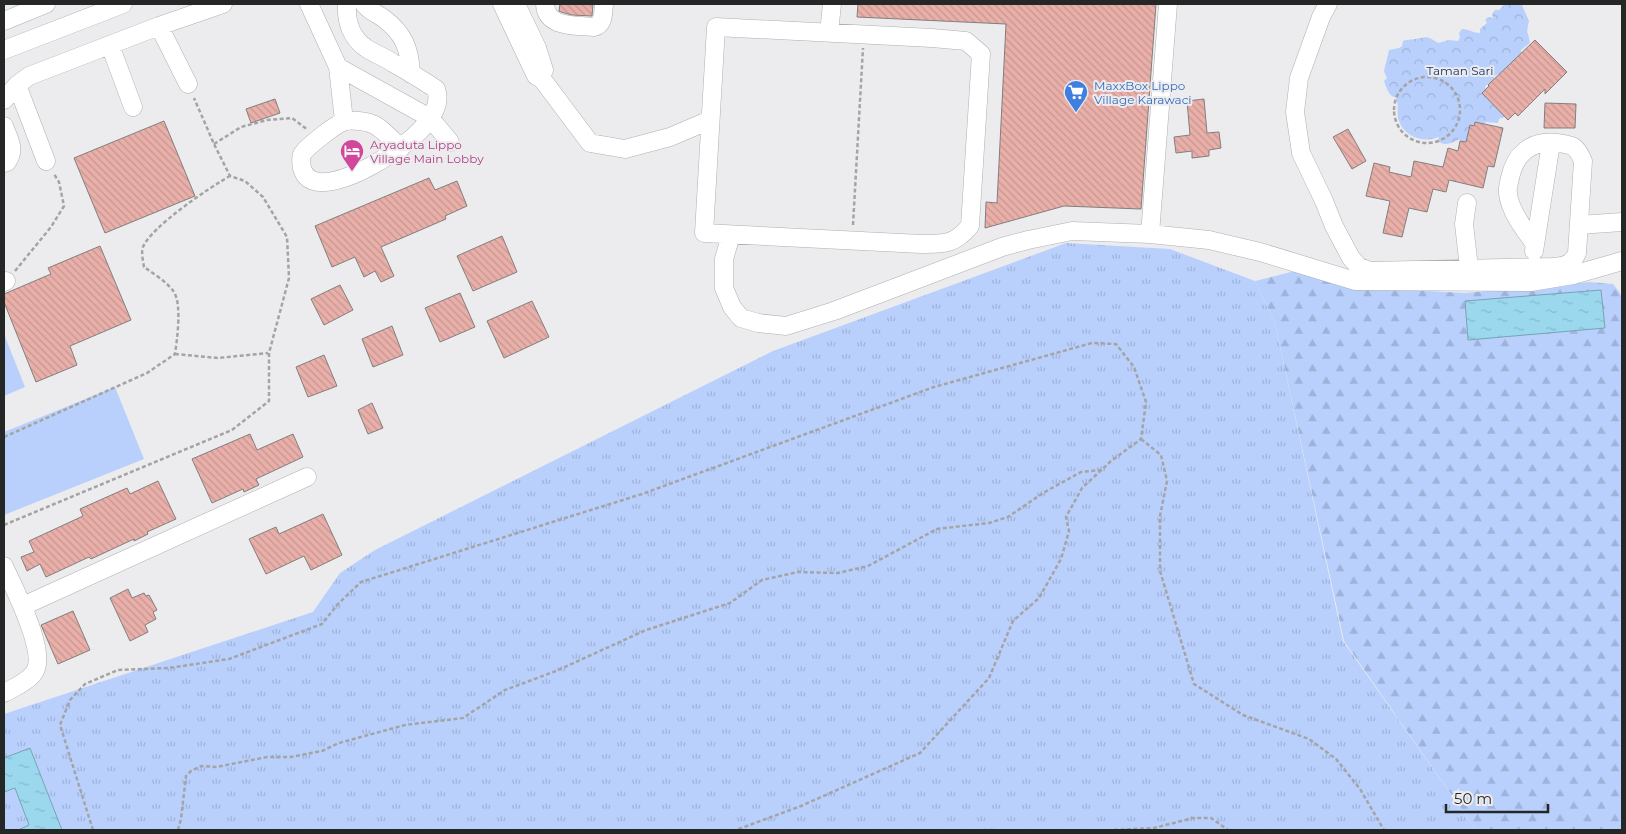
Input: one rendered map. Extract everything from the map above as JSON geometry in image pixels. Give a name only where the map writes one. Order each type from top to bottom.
[{"type":"street","points":[[4,21],[46,4]]},
{"type":"street","points":[[4,50],[123,4]]},
{"type":"street","points":[[4,100],[17,85],[29,76],[159,26],[223,4]]},
{"type":"street","points":[[309,4],[338,67],[344,121]]},
{"type":"street","points":[[347,4],[346,16],[356,38],[366,48],[436,89],[439,96],[438,102],[430,118],[416,135],[401,148],[358,174],[323,183],[310,180],[304,173],[301,159],[303,153],[319,138],[344,121],[373,124],[401,148]]},
{"type":"street","points":[[364,4],[397,30],[405,42],[410,55],[411,74]]},
{"type":"street","points":[[502,4],[536,76],[542,80],[590,143],[625,149],[670,137],[710,120]]},
{"type":"street","points":[[516,4],[536,48],[544,72],[542,80]]},
{"type":"street","points":[[545,4],[546,11],[551,20],[560,23],[594,27],[599,26],[602,22],[604,4]]},
{"type":"street","points":[[829,32],[832,4]]},
{"type":"street","points":[[1150,234],[1168,4]]},
{"type":"street","points":[[1328,4],[1321,17],[1299,78],[1295,112],[1301,153],[1334,226],[1351,258],[1359,267],[1370,271],[1531,268],[1564,266],[1571,263],[1577,252],[1583,161],[1576,148],[1570,145],[1551,143],[1533,146],[1526,149],[1512,168],[1507,193],[1521,226],[1535,244]]},
{"type":"street","points":[[159,26],[188,84]]},
{"type":"street","points":[[716,27],[863,34],[966,41],[981,54],[970,226],[960,238],[943,244],[704,233],[716,27]]},
{"type":"street","points":[[110,45],[133,107]]},
{"type":"street","points":[[338,67],[430,118],[450,142]]},
{"type":"street","points":[[17,85],[46,161]]},
{"type":"street","points":[[4,126],[12,148],[12,156],[4,163]]},
{"type":"street","points":[[1531,268],[1551,143]]},
{"type":"street","points":[[1467,203],[1464,224],[1469,268]]},
{"type":"street","points":[[1579,225],[1622,222]]},
{"type":"street","points":[[731,235],[724,259],[724,288],[732,307],[741,318],[758,323],[786,326],[834,311],[1002,247],[1072,231],[1150,234],[1209,240],[1252,250],[1355,281],[1530,282],[1573,275],[1622,261]]},
{"type":"street","points":[[943,244],[948,267]]},
{"type":"street","points":[[23,606],[307,477]]},
{"type":"street","points":[[4,566],[23,606],[39,658],[34,674],[20,685],[4,693]]},
{"type":"path","points":[[852,241],[863,34]]},
{"type":"path","points":[[1427,77],[1444,81],[1458,100],[1460,108],[1456,124],[1451,133],[1438,141],[1427,143],[1418,142],[1406,136],[1396,123],[1394,114],[1394,102],[1405,86],[1418,78],[1427,77]]},
{"type":"path","points":[[4,524],[232,430],[270,401],[268,354],[289,278],[288,237],[262,197],[245,181],[230,176],[188,84]]},
{"type":"path","points":[[214,144],[241,127],[267,120],[292,118],[319,138]]},
{"type":"path","points":[[5,282],[51,227],[64,206],[58,182],[46,161]]},
{"type":"path","points":[[175,354],[179,322],[175,294],[163,281],[144,267],[142,248],[151,234],[204,191],[230,176]]},
{"type":"path","points":[[93,830],[60,725],[70,700],[84,684],[118,670],[168,668],[229,659],[322,624],[338,604],[361,582],[642,494],[934,387],[1092,343],[1116,344],[1134,367],[1146,402],[1140,439],[1082,488],[1066,517],[1069,531],[1061,559],[1039,598],[1013,621],[988,678],[920,753],[800,806],[736,830]]},
{"type":"path","points":[[4,437],[147,373],[175,354],[218,358],[268,354]]},
{"type":"path","points":[[1140,439],[1161,455],[1167,481],[1160,516],[1160,571],[1194,684],[1243,715],[1309,739],[1336,759],[1360,789],[1384,830]]},
{"type":"path","points":[[178,830],[182,819],[186,776],[190,771],[201,766],[216,767],[267,757],[291,757],[322,751],[339,743],[405,725],[463,718],[505,690],[556,671],[646,630],[730,603],[762,580],[798,572],[838,573],[868,566],[938,529],[989,523],[1008,517],[1043,493],[1081,472],[1102,470]]},
{"type":"path","points":[[1114,830],[1154,828],[1193,818],[1211,818],[1228,830]]},
{"type":"path","points":[[982,830],[994,830]]},
{"type":"green space","name":"Taman Sari","points":[[1505,4],[1522,5],[1529,21],[1527,30],[1530,43],[1503,70],[1503,74],[1494,76],[1494,81],[1485,86],[1486,91],[1507,116],[1499,119],[1498,123],[1486,122],[1469,142],[1460,141],[1460,139],[1443,144],[1438,141],[1439,137],[1421,139],[1410,135],[1402,127],[1398,118],[1398,103],[1396,98],[1389,93],[1384,81],[1387,78],[1384,71],[1389,50],[1402,46],[1404,40],[1425,37],[1438,43],[1449,40],[1458,41],[1459,33],[1462,29],[1480,33],[1480,29],[1487,23],[1485,20],[1488,17],[1493,18],[1492,14],[1495,10],[1499,10]]},
{"type":"green space","points":[[1066,243],[1170,249],[1255,281],[1275,323],[1343,641],[1476,830],[4,830],[4,714],[313,612],[340,573],[375,550],[773,351]]},
{"type":"green space","points":[[1295,271],[1353,287],[1465,293],[1589,282],[1613,284],[1620,293],[1622,299],[1622,830],[1476,830],[1344,641],[1275,323],[1255,281]]},
{"type":"green space","points":[[4,334],[25,387],[4,396]]},
{"type":"green space","points":[[115,387],[144,459],[4,515],[4,432]]},
{"type":"water","points":[[1601,290],[1605,328],[1468,340],[1465,301]]},
{"type":"water","points":[[30,748],[62,830],[18,830],[29,825],[15,788],[4,792],[4,758]]},
{"type":"building","points":[[560,4],[593,4],[592,16],[572,15],[561,12],[559,11]]},
{"type":"building","name":"MaxxBox Lippo Village Karawaci","points":[[858,4],[1156,4],[1141,209],[1064,206],[985,228],[986,202],[997,203],[1006,24],[857,17]]},
{"type":"building","points":[[1535,40],[1567,72],[1545,94],[1545,89],[1518,116],[1515,113],[1508,120],[1482,93]]},
{"type":"building","points":[[275,99],[280,113],[251,123],[246,109]]},
{"type":"building","points":[[1204,99],[1207,133],[1219,132],[1221,148],[1209,150],[1209,156],[1192,158],[1192,151],[1176,153],[1174,137],[1190,135],[1187,101]]},
{"type":"building","points":[[1545,103],[1576,104],[1575,128],[1544,128]]},
{"type":"building","points":[[164,121],[195,196],[105,233],[74,158]]},
{"type":"building","points":[[1475,122],[1503,128],[1494,167],[1488,166],[1483,188],[1449,180],[1446,192],[1433,189],[1427,212],[1409,208],[1402,237],[1383,233],[1390,201],[1366,196],[1374,163],[1390,167],[1389,172],[1411,177],[1414,161],[1443,167],[1448,148],[1458,151],[1460,141],[1466,142],[1470,125],[1474,126]]},
{"type":"building","points":[[1348,129],[1366,161],[1352,169],[1333,137]]},
{"type":"building","points":[[429,178],[435,190],[457,181],[467,206],[445,216],[446,219],[381,247],[394,276],[381,282],[375,271],[364,277],[355,257],[332,267],[315,226]]},
{"type":"building","points":[[502,236],[517,272],[473,291],[457,256]]},
{"type":"building","points":[[100,246],[131,320],[70,346],[77,365],[36,382],[4,302],[4,294],[51,274],[48,268]]},
{"type":"building","points":[[340,285],[353,310],[324,325],[311,299]]},
{"type":"building","points":[[460,293],[475,327],[440,342],[425,308]]},
{"type":"building","points":[[532,301],[549,337],[504,358],[487,321]]},
{"type":"building","points":[[392,326],[403,355],[373,367],[362,339]]},
{"type":"building","points":[[324,355],[337,386],[308,397],[296,367]]},
{"type":"building","points":[[372,403],[383,428],[368,434],[358,410]]},
{"type":"building","points":[[250,434],[257,450],[293,434],[303,457],[256,479],[259,485],[244,492],[243,489],[212,503],[192,459]]},
{"type":"building","points":[[158,481],[176,519],[147,532],[148,534],[134,541],[134,539],[91,559],[89,557],[46,577],[40,564],[27,571],[21,557],[34,552],[29,541],[83,516],[80,509],[127,488],[130,494]]},
{"type":"building","points":[[323,514],[342,555],[311,570],[304,556],[266,574],[249,539],[276,527],[279,534]]},
{"type":"building","points":[[128,589],[132,598],[144,593],[146,596],[149,595],[157,610],[153,612],[156,619],[145,625],[148,632],[130,641],[110,598]]},
{"type":"building","points":[[73,611],[90,650],[58,664],[41,625]]},
{"type":"place","name":"MaxxBox Lippo Village Karawaci","points":[[1076,113]]},
{"type":"place","name":"Aryaduta Lippo Village Main Lobby","points":[[352,172]]}]
